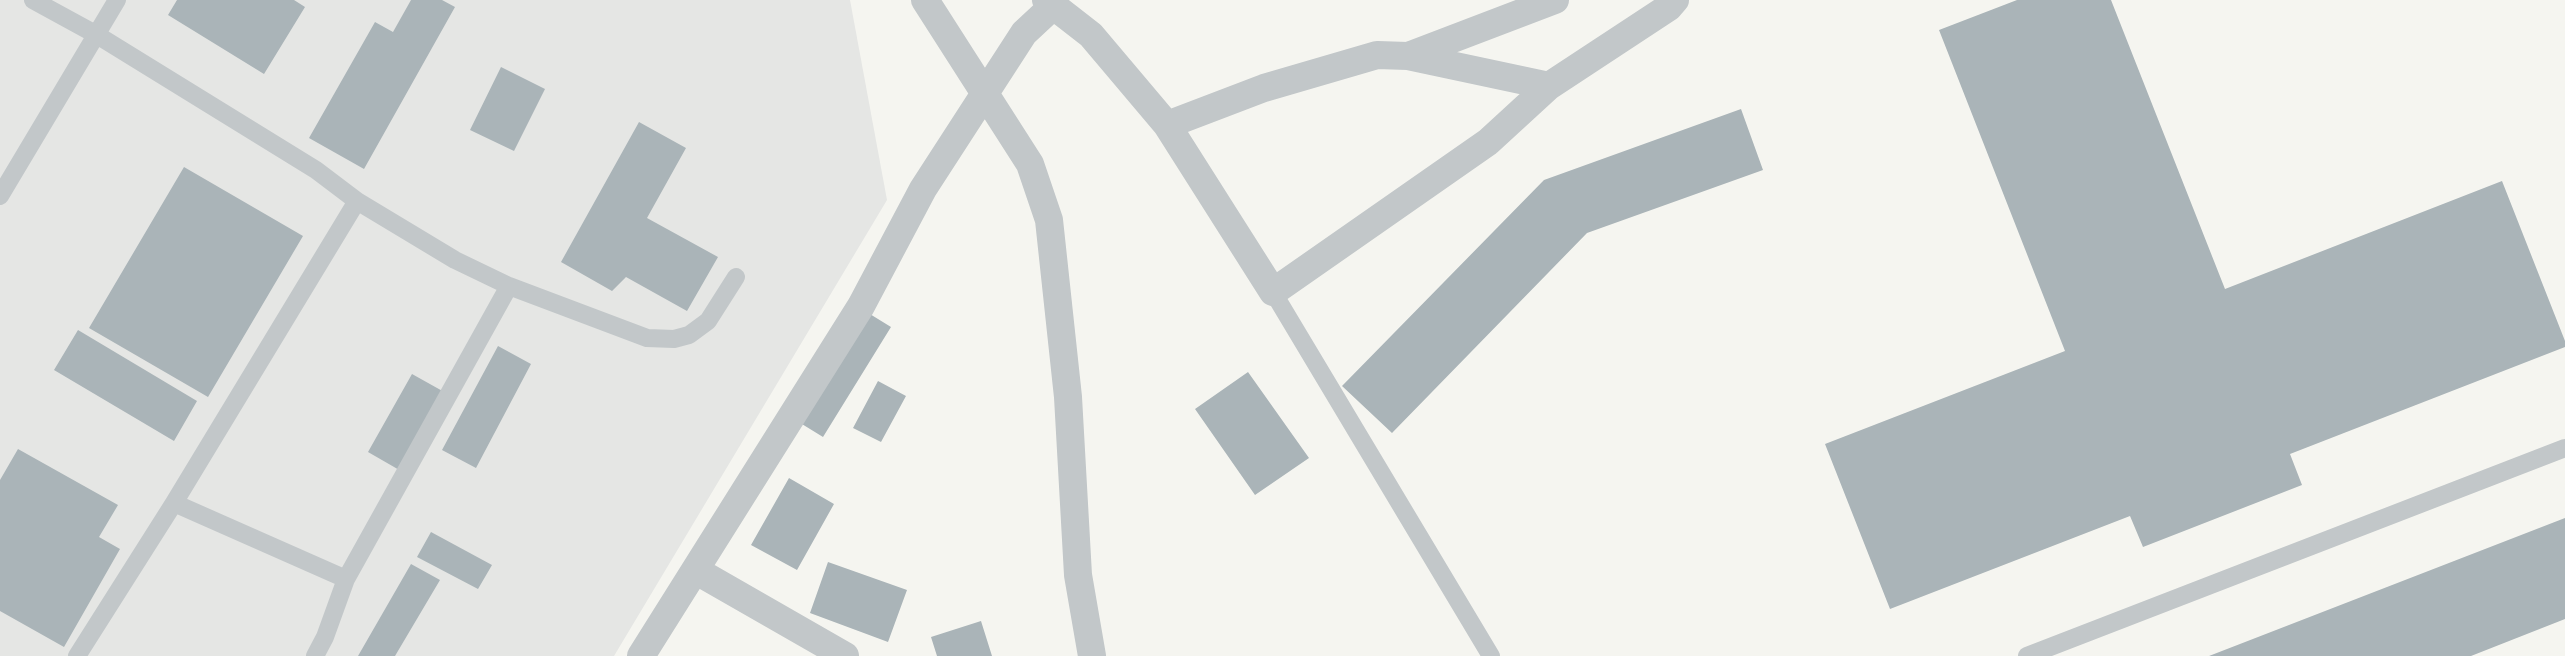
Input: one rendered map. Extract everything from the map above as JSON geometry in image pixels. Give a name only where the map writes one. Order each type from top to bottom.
[{"type":"street","points":[[925,0],[984,95],[1030,164],[1049,220],[1068,398],[1078,575],[1092,656]]},
{"type":"street","points":[[1408,56],[1555,0]]},
{"type":"street","points":[[641,656],[861,306],[923,189],[1024,33],[1049,3],[1091,35],[1167,124],[1273,292],[1488,142],[1549,86],[1669,7],[1675,0]]},
{"type":"street","points":[[1167,124],[1264,88],[1377,55],[1408,56],[1549,86]]},
{"type":"street","points":[[695,570],[845,656]]},
{"type":"lane","points":[[33,0],[97,35],[316,170],[357,202],[455,260],[509,286],[647,338],[674,338],[690,335],[708,321],[736,277]]},
{"type":"lane","points":[[0,196],[117,0]]},
{"type":"lane","points":[[77,656],[174,503],[357,202]]},
{"type":"lane","points":[[315,656],[325,637],[346,579],[509,286]]},
{"type":"lane","points":[[1273,292],[1491,656]]},
{"type":"lane","points":[[2027,656],[2565,448]]},
{"type":"lane","points":[[174,503],[346,579]]},
{"type":"shaded area","points":[[0,0],[850,0],[887,200],[614,656],[0,656]]},
{"type":"building","points":[[177,0],[294,0],[305,7],[264,74],[168,15]]},
{"type":"building","points":[[411,0],[442,0],[455,7],[364,169],[309,138],[375,22],[393,32]]},
{"type":"building","points":[[2017,0],[2111,0],[2225,289],[2502,181],[2565,341],[2565,347],[2290,454],[2302,485],[2143,547],[2130,516],[1890,609],[1825,444],[2065,351],[1939,30]]},
{"type":"building","points":[[501,67],[545,89],[514,151],[470,130]]},
{"type":"building","points":[[1741,109],[1763,170],[1587,233],[1392,433],[1342,386],[1544,180]]},
{"type":"building","points":[[639,122],[686,148],[647,218],[718,257],[687,311],[626,277],[612,291],[561,262]]},
{"type":"building","points":[[184,167],[303,236],[208,397],[89,328]]},
{"type":"building","points":[[865,311],[891,327],[823,437],[797,421]]},
{"type":"building","points":[[78,330],[197,401],[174,441],[54,370]]},
{"type":"building","points":[[498,346],[531,364],[476,468],[442,450]]},
{"type":"building","points":[[1248,372],[1309,458],[1255,495],[1195,409]]},
{"type":"building","points":[[412,374],[446,393],[401,471],[368,452]]},
{"type":"building","points":[[878,381],[906,396],[881,442],[853,428]]},
{"type":"building","points":[[18,449],[118,505],[99,537],[120,549],[64,647],[0,611],[0,480]]},
{"type":"building","points":[[789,478],[834,504],[797,570],[751,545]]},
{"type":"building","points":[[2565,518],[2565,619],[2471,656],[2209,656]]},
{"type":"building","points":[[431,532],[492,565],[478,589],[417,557]]},
{"type":"building","points":[[828,562],[907,590],[888,642],[810,613]]},
{"type":"building","points":[[411,564],[440,580],[395,656],[358,656]]},
{"type":"building","points":[[981,621],[992,656],[937,656],[931,637]]}]
